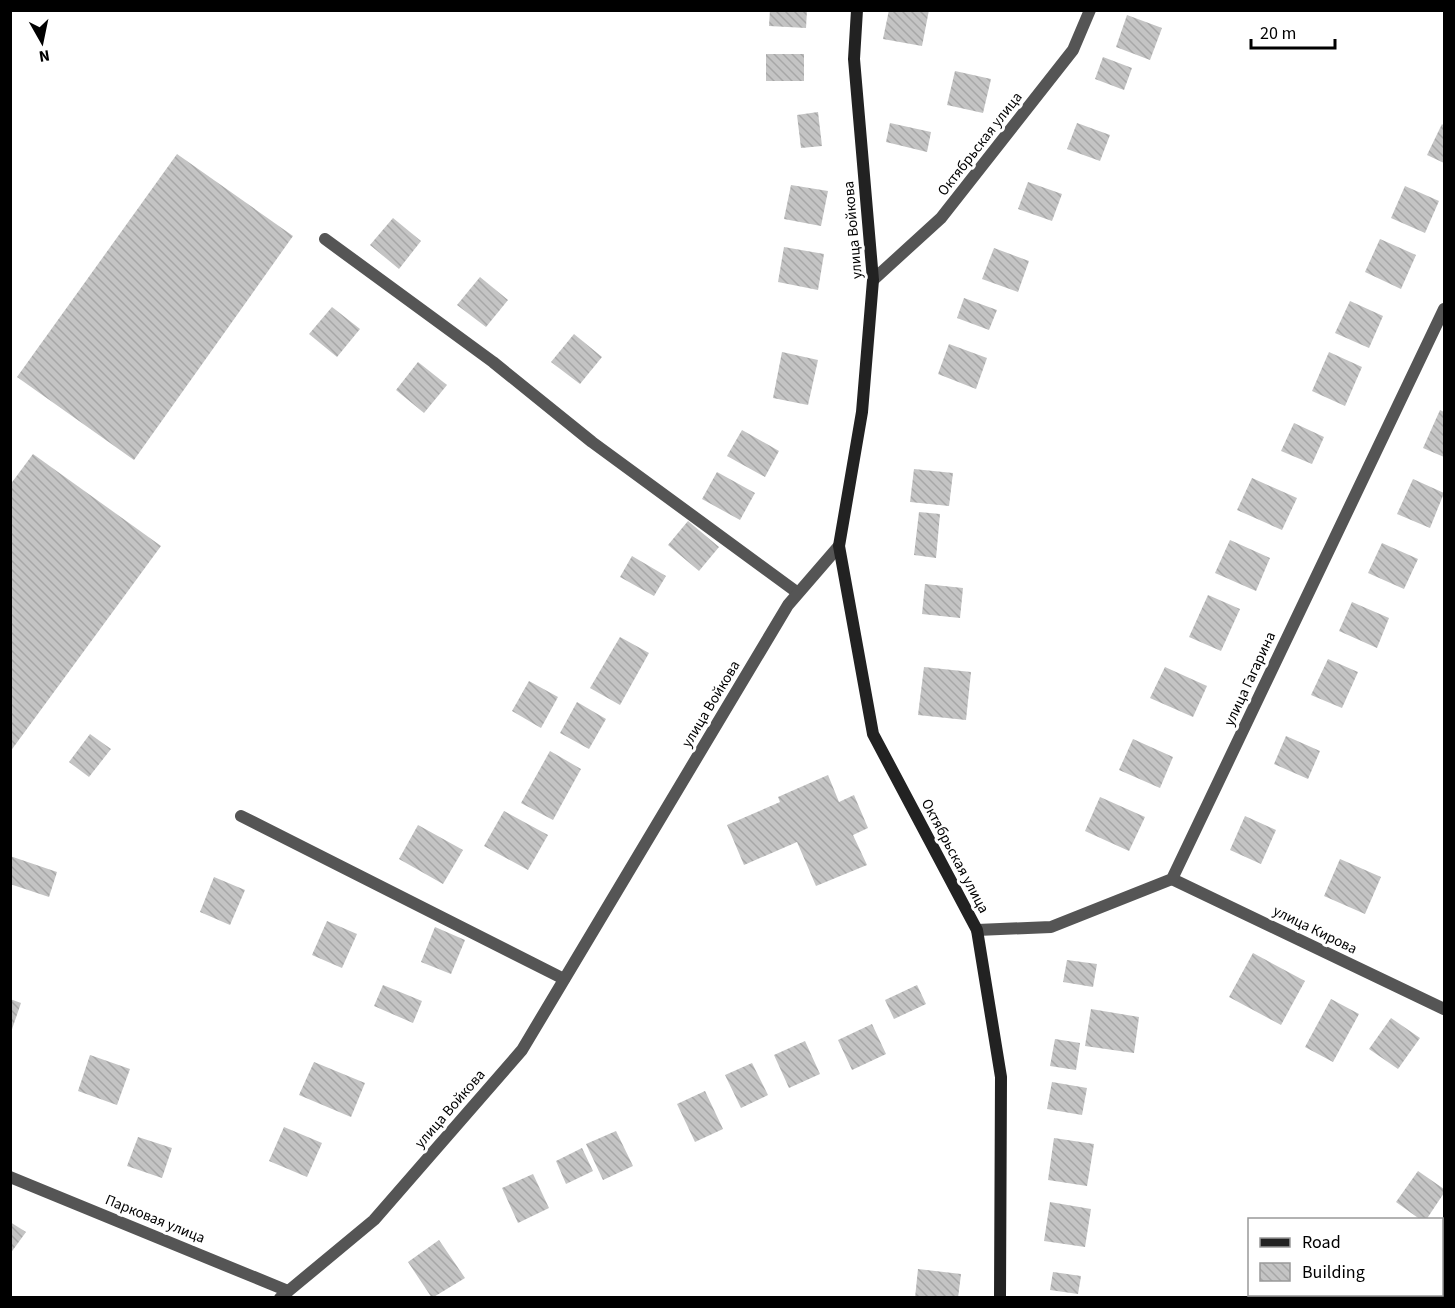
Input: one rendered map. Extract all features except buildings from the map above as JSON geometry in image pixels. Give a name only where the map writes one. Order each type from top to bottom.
[{"type":"street","name":"улица Войкова","points":[[284,1294],[374,1220],[522,1050],[788,605],[838,546],[862,412],[873,280],[854,59],[857,10]]},
{"type":"street","name":"Октябрьская улица","points":[[873,280],[941,218],[1073,50],[1090,10]]},
{"type":"street","points":[[325,239],[493,362],[592,442],[798,593]]},
{"type":"street","name":"улица Гагарина","points":[[1172,879],[1444,309]]},
{"type":"street","name":"Октябрьская улица","points":[[838,546],[873,734],[977,930],[1001,1077],[1000,1298]]},
{"type":"street","points":[[241,816],[564,979]]},
{"type":"street","points":[[977,930],[1051,927],[1172,879]]},
{"type":"street","name":"улица Кирова","points":[[1172,879],[1444,1009]]},
{"type":"street","name":"Парковая улица","points":[[10,1177],[284,1294]]}]
